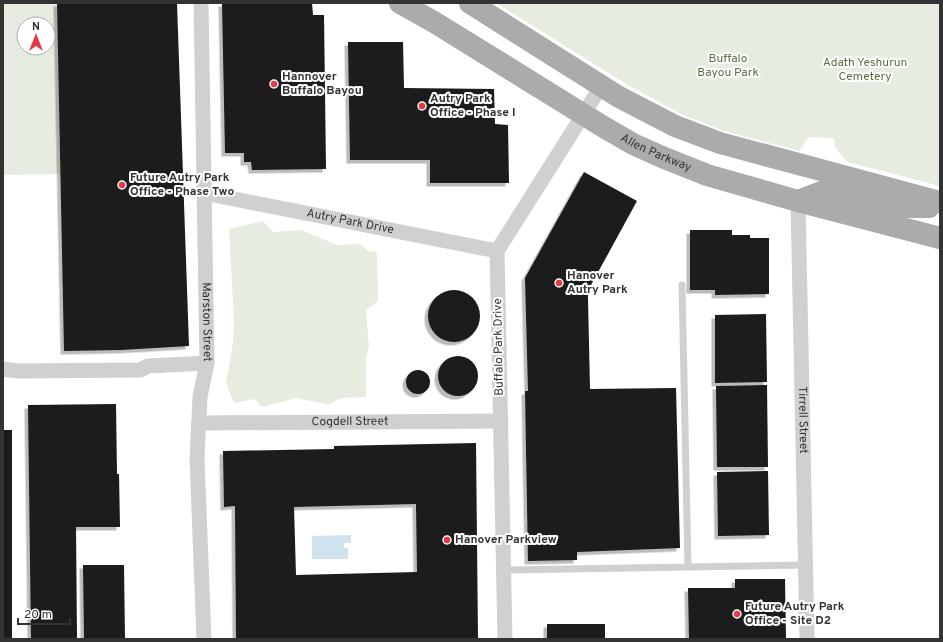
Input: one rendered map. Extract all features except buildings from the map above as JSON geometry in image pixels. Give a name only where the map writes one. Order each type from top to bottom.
[{"type":"main road","name":"Allen Parkway","points":[[400,3],[434,22],[633,144],[662,157],[708,175],[798,201],[940,238]]},
{"type":"main road","points":[[470,3],[619,96],[675,126],[720,143],[940,202]]},
{"type":"main road","points":[[798,201],[824,191],[888,207],[940,207]]},
{"type":"street","name":"Marston Street","points":[[200,3],[208,363],[200,397],[197,458],[204,639]]},
{"type":"street","points":[[497,251],[602,85]]},
{"type":"street","name":"Autry Park Drive","points":[[204,193],[497,251]]},
{"type":"street","name":"Tirrell Street","points":[[798,201],[807,639]]},
{"type":"street","name":"Buffalo Park Drive","points":[[497,251],[505,639]]},
{"type":"street","points":[[3,369],[18,371],[140,370],[148,366],[208,363]]},
{"type":"street","name":"Cogdell Street","points":[[199,423],[501,420]]},
{"type":"lane","points":[[682,285],[688,567]]},
{"type":"lane","points":[[504,570],[806,565]]},
{"type":"green space","points":[[3,3],[57,3],[61,174],[3,175]]},
{"type":"green space","points":[[496,3],[940,3],[940,186],[847,162],[835,147],[834,138],[809,137],[799,151],[724,131],[681,114],[628,85]]},
{"type":"green space","points":[[263,221],[273,232],[301,230],[337,245],[361,244],[368,251],[376,252],[378,301],[366,310],[369,347],[366,358],[366,397],[341,398],[330,404],[296,398],[262,407],[255,399],[234,403],[226,383],[233,343],[234,321],[229,229]]},
{"type":"water","points":[[351,535],[351,543],[344,543],[344,548],[348,548],[348,559],[312,559],[312,536]]},
{"type":"place","name":"Hannover Buffalo Bayou","points":[[274,84]]},
{"type":"place","name":"Autry Park Office - Phase I","points":[[422,106]]},
{"type":"place","name":"Future Autry Park Office - Phase Two","points":[[122,185]]},
{"type":"place","name":"Hanover Autry Park","points":[[559,283]]},
{"type":"place","name":"Hanover Parkview","points":[[447,540]]},
{"type":"place","name":"Future Autry Park Office - Site D2","points":[[737,614]]},
{"type":"park label","name":"Buffalo Bayou Park","points":[[728,66]]},
{"type":"park label","name":"Adath Yeshurun Cemetery","points":[[865,70]]}]
